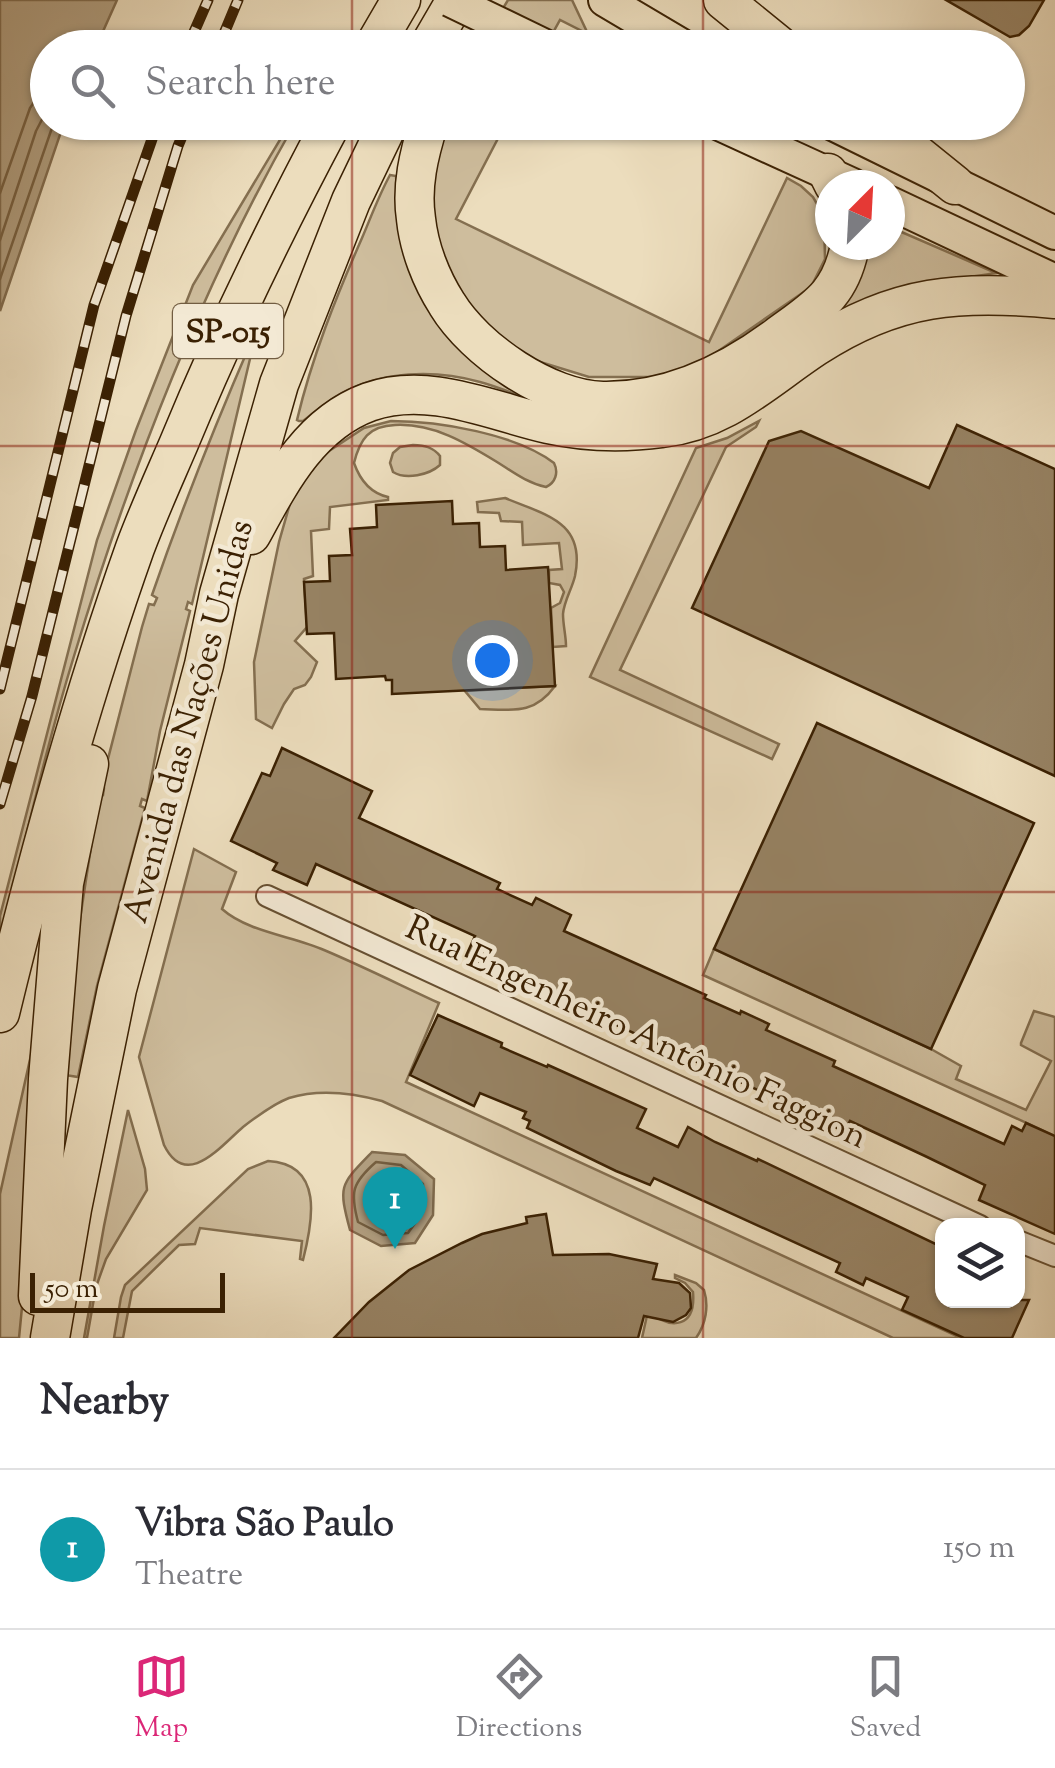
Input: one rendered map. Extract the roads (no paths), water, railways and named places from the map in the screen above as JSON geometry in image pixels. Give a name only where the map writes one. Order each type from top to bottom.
[{"type":"highway","points":[[384,30],[401,0]]},
{"type":"highway","points":[[437,30],[453,0]]},
{"type":"highway","points":[[462,30],[474,0]]},
{"type":"highway","points":[[723,0],[760,30]]},
{"type":"highway","name":"SP-015","points":[[0,1013],[59,786],[136,545],[209,370],[322,140]]},
{"type":"highway","name":"Avenida das Nações Unidas","points":[[50,1338],[117,989],[204,665],[218,594],[279,384],[350,201],[379,140]]},
{"type":"highway","points":[[424,140],[414,181],[416,220],[429,269],[448,307],[481,344],[523,376],[564,393],[598,401],[633,400],[678,390],[716,374],[765,346],[819,306],[836,287],[847,260]]},
{"type":"highway","points":[[899,140],[955,184]]},
{"type":"highway","points":[[218,594],[283,476],[313,439],[341,415],[372,401],[409,395],[452,398],[574,429],[664,428],[699,420],[726,408],[816,347],[868,318],[906,304],[969,295],[1055,299]]},
{"type":"highway","points":[[37,1338],[47,1097],[64,883],[136,545]]},
{"type":"main road","points":[[453,0],[514,30]]},
{"type":"main road","points":[[605,0],[656,30]]},
{"type":"main road","points":[[753,140],[815,170]]},
{"type":"main road","points":[[866,140],[1055,233]]},
{"type":"main road","points":[[905,210],[1055,281]]},
{"type":"street","name":"Rua Engenheiro Antônio Faggion","points":[[267,896],[963,1218]]},
{"type":"street","points":[[1025,1244],[1055,1256]]},
{"type":"water","points":[[0,0],[117,0],[104,30],[30,30],[30,140],[58,140],[0,311]]},
{"type":"water","points":[[372,1152],[405,1155],[434,1179],[433,1215],[415,1243],[381,1246],[350,1230],[344,1186]]},
{"type":"railway","points":[[195,30],[208,0]]},
{"type":"railway","points":[[226,30],[238,0]]},
{"type":"railway","points":[[0,689],[94,305],[152,140]]},
{"type":"railway","points":[[0,804],[32,696],[126,316],[180,140]]},
{"type":"place","name":"Vibra São Paulo","points":[[395,1249]]}]
